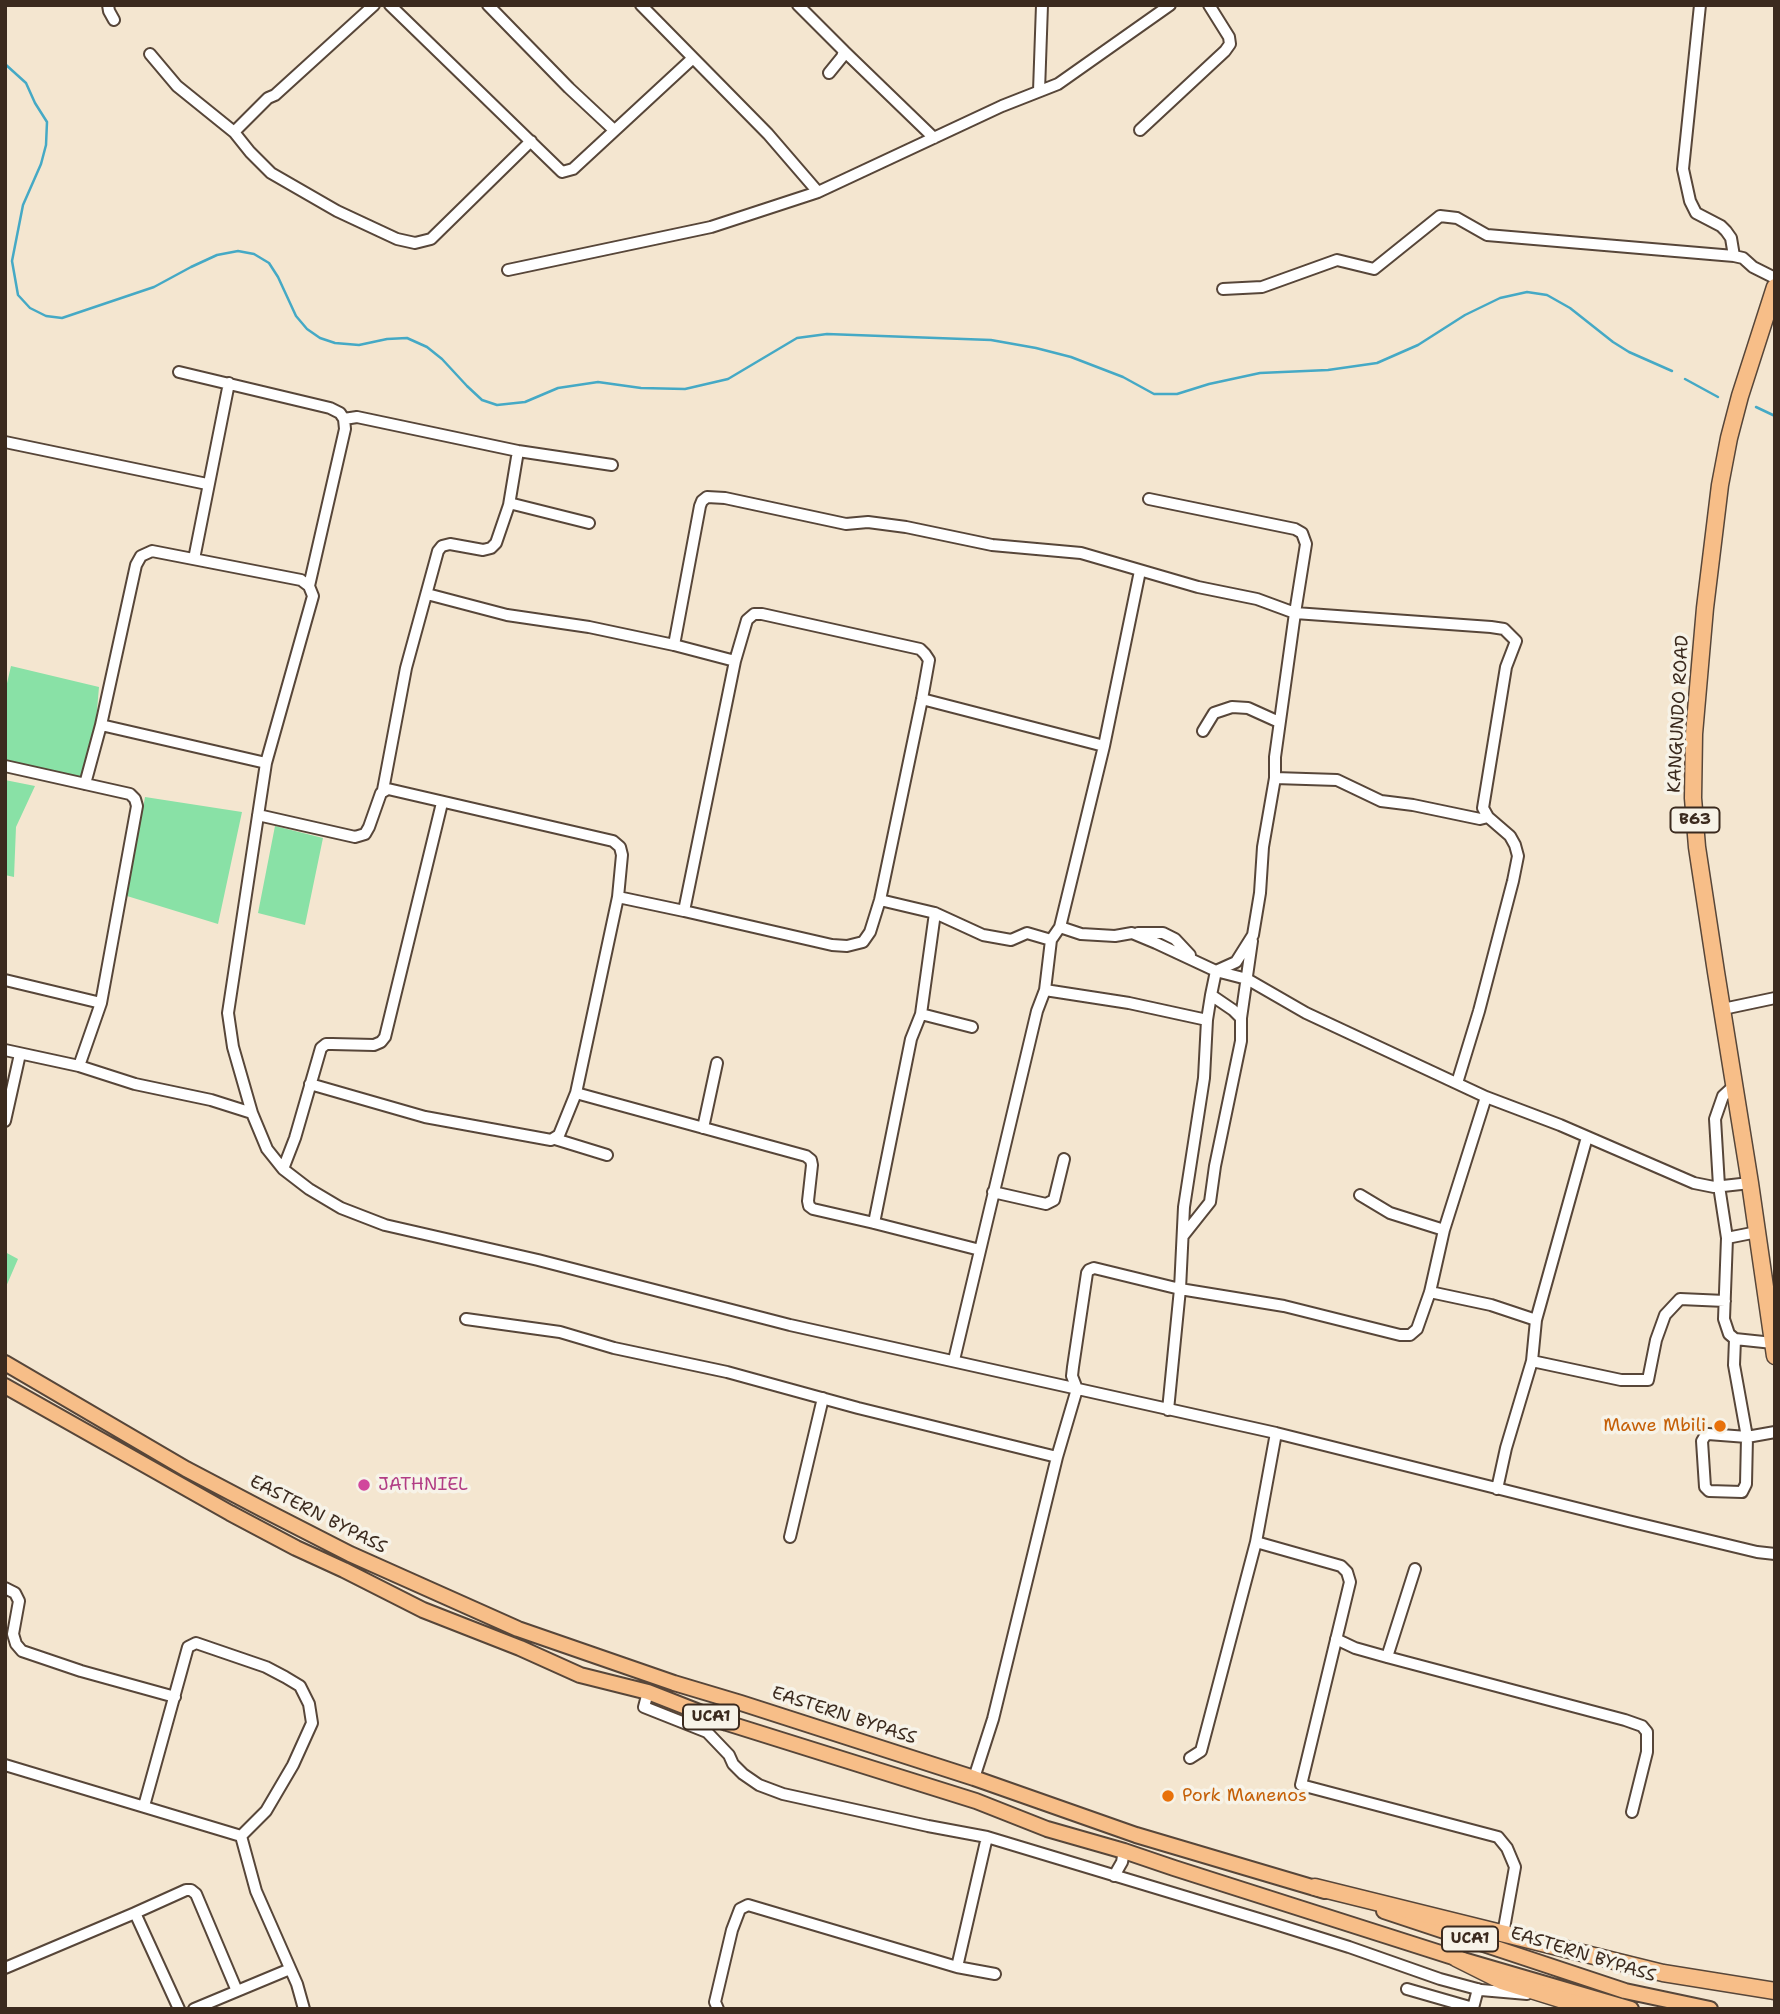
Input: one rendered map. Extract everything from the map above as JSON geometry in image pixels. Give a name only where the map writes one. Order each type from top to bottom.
[{"type":"highway","name":"KANGUNDO ROAD","points":[[1774,1349],[1697,847],[1693,798],[1694,734],[1720,485],[1740,396],[1775,286]]},
{"type":"highway","points":[[1315,1887],[1663,1973],[1775,1991]]},
{"type":"highway","points":[[1455,1958],[1502,1981],[1544,1994],[1599,2005]]},
{"type":"main road","name":"EASTERN BYPASS","points":[[5,1363],[186,1469],[349,1553],[518,1629],[632,1669],[974,1778],[1136,1835],[1315,1887],[1625,1991],[1710,2009]]},
{"type":"main road","name":"EASTERN BYPASS","points":[[5,1386],[296,1548],[423,1610],[580,1675],[648,1692],[727,1723],[976,1801],[1047,1829],[1124,1850],[1599,2005],[1630,2009]]},
{"type":"main road","points":[[936,1789],[941,1768]]},
{"type":"street","points":[[108,5],[108,11],[114,20]]},
{"type":"street","points":[[234,132],[268,98],[275,95],[373,5]]},
{"type":"street","points":[[390,5],[562,172],[573,169],[692,58]]},
{"type":"street","points":[[488,5],[614,130]]},
{"type":"street","points":[[798,5],[934,138]]},
{"type":"street","points":[[508,270],[711,227],[818,192],[1002,106],[1058,84],[1170,5]]},
{"type":"street","points":[[1140,130],[1230,44],[1229,37],[1209,5]]},
{"type":"street","points":[[1700,5],[1683,169],[1693,208],[1696,213],[1726,231],[1731,238],[1734,256]]},
{"type":"street","points":[[642,6],[768,134],[818,192]]},
{"type":"street","points":[[1039,91],[1043,6]]},
{"type":"street","points":[[829,73],[844,51]]},
{"type":"street","points":[[150,54],[177,86],[234,132],[271,173],[337,211],[397,239],[415,243],[430,239],[531,141]]},
{"type":"street","points":[[1223,289],[1262,287],[1337,260],[1374,269],[1440,216],[1457,218],[1487,234],[1734,256],[1743,258],[1753,267],[1775,278]]},
{"type":"street","points":[[179,372],[340,412],[345,429],[309,586]]},
{"type":"street","points":[[194,559],[229,383]]},
{"type":"street","points":[[344,419],[357,417],[518,451],[612,465]]},
{"type":"street","points":[[5,442],[208,484]]},
{"type":"street","points":[[258,815],[355,837],[365,834],[383,790],[406,668],[438,551],[442,546],[450,544],[483,550],[496,543],[509,505],[518,451]]},
{"type":"street","points":[[674,645],[700,506],[706,497],[725,498],[846,524],[868,522],[992,545],[1081,553],[1198,587],[1257,599],[1295,613],[1504,629],[1516,641],[1506,667],[1483,808],[1488,817],[1510,836],[1518,856],[1483,998],[1457,1083]]},
{"type":"street","points":[[1150,499],[1295,529],[1302,533],[1306,544],[1279,722],[1275,778],[1263,847],[1260,893],[1241,1018],[1238,1063],[1215,1166],[1210,1202],[1183,1236]]},
{"type":"street","points":[[509,505],[589,523]]},
{"type":"street","points":[[85,784],[101,725],[136,565],[141,556],[152,551],[300,580],[309,586],[313,596],[266,763],[229,1013],[233,1047],[252,1113],[267,1149],[283,1169],[341,1208],[385,1225],[538,1260],[790,1325],[1276,1433],[1757,1552],[1775,1553]]},
{"type":"street","points":[[954,1360],[1037,1011],[1045,990],[1051,940],[1060,927],[1104,746],[1140,571]]},
{"type":"street","points":[[427,594],[507,615],[589,627],[735,661]]},
{"type":"street","points":[[618,897],[832,945],[847,946],[863,942],[870,932],[880,900],[922,699],[929,660],[920,649],[762,614],[754,614],[747,620],[735,661],[684,911]]},
{"type":"street","points":[[922,699],[1104,746]]},
{"type":"street","points":[[1203,731],[1214,713],[1232,708],[1248,708],[1279,722]]},
{"type":"street","points":[[101,725],[266,763]]},
{"type":"street","points":[[5,766],[130,794],[137,806],[102,1003],[79,1066]]},
{"type":"street","points":[[1275,778],[1338,780],[1381,801],[1480,819],[1488,817]]},
{"type":"street","points":[[383,790],[613,841],[620,848],[622,855],[618,897],[576,1093],[555,1139]]},
{"type":"street","points":[[283,1169],[295,1139],[321,1048],[326,1044],[374,1045],[385,1037],[442,803]]},
{"type":"street","points":[[880,900],[935,913],[983,935],[1011,940],[1027,933],[1051,940]]},
{"type":"street","points":[[874,1223],[911,1039],[920,1014],[935,913]]},
{"type":"street","points":[[1060,927],[1081,934],[1115,936],[1132,933],[1216,971],[1247,979],[1306,1013],[1486,1097],[1694,1182],[1719,1186],[1750,1183]]},
{"type":"street","points":[[1216,971],[1236,962],[1253,935]]},
{"type":"street","points":[[1168,1410],[1180,1289],[1184,1208],[1204,1078],[1207,1020],[1216,971]]},
{"type":"street","points":[[5,980],[102,1003]]},
{"type":"street","points":[[1045,990],[1129,1003],[1207,1020]]},
{"type":"street","points":[[1211,995],[1241,1018]]},
{"type":"street","points":[[1723,1009],[1775,998]]},
{"type":"street","points":[[920,1014],[972,1027]]},
{"type":"street","points":[[5,1051],[79,1066],[135,1084],[211,1100],[252,1113]]},
{"type":"street","points":[[5,1121],[20,1054]]},
{"type":"street","points":[[703,1128],[717,1063]]},
{"type":"street","points":[[310,1084],[425,1117],[555,1139],[607,1155]]},
{"type":"street","points":[[1735,1085],[1723,1096],[1715,1119],[1719,1186],[1727,1238],[1724,1319],[1729,1334],[1735,1339],[1774,1349]]},
{"type":"street","points":[[576,1093],[806,1156],[812,1165],[809,1206],[813,1209],[980,1250]]},
{"type":"street","points":[[974,1778],[993,1719],[1057,1457],[1077,1390],[1072,1376],[1089,1270],[1094,1268],[1180,1289],[1284,1306],[1400,1335],[1410,1335],[1416,1329],[1430,1292],[1444,1230],[1486,1097]]},
{"type":"street","points":[[1497,1489],[1506,1448],[1532,1361],[1536,1320],[1587,1137]]},
{"type":"street","points":[[993,1192],[1046,1204],[1054,1200],[1064,1159]]},
{"type":"street","points":[[1360,1195],[1390,1213],[1444,1230]]},
{"type":"street","points":[[1727,1238],[1757,1232]]},
{"type":"street","points":[[1430,1292],[1491,1305],[1536,1320]]},
{"type":"street","points":[[1532,1361],[1621,1380],[1647,1380],[1665,1315],[1680,1299],[1725,1301]]},
{"type":"street","points":[[466,1319],[560,1332],[614,1348],[727,1372],[1057,1457]]},
{"type":"street","points":[[1735,1339],[1734,1365],[1747,1437],[1745,1489],[1742,1492],[1709,1491],[1705,1487],[1702,1441],[1705,1436],[1747,1437],[1775,1432]]},
{"type":"street","points":[[790,1537],[823,1398]]},
{"type":"street","points":[[1189,1758],[1200,1751],[1256,1542],[1276,1433]]},
{"type":"street","points":[[1256,1542],[1340,1566],[1347,1573],[1350,1582],[1301,1785],[1498,1837],[1507,1848],[1515,1867],[1503,1934]]},
{"type":"street","points":[[1387,1657],[1415,1569]]},
{"type":"street","points":[[5,1588],[15,1592],[19,1601],[13,1634],[22,1651],[81,1671],[175,1697]]},
{"type":"street","points":[[1336,1639],[1355,1648],[1642,1726],[1647,1732],[1647,1752],[1632,1812]]},
{"type":"street","points":[[144,1806],[188,1647],[196,1643],[275,1672],[300,1686],[309,1704],[312,1723],[293,1765],[266,1811],[241,1836]]},
{"type":"street","points":[[648,1692],[644,1707],[707,1732],[743,1774],[759,1785],[783,1794],[988,1837],[1478,1989],[1544,1994]]},
{"type":"street","points":[[5,1765],[241,1836]]},
{"type":"street","points":[[241,1836],[256,1891],[302,1996],[304,2009]]},
{"type":"street","points":[[957,1967],[988,1837]]},
{"type":"street","points":[[1114,1876],[1122,1862],[1124,1850]]},
{"type":"street","points":[[5,1968],[191,1890],[196,1894],[237,1991]]},
{"type":"street","points":[[718,2009],[715,2002],[732,1930],[740,1909],[748,1905],[957,1967],[995,1974]]},
{"type":"street","points":[[135,1913],[179,2009]]},
{"type":"street","points":[[194,2009],[290,1969]]},
{"type":"street","points":[[1407,1989],[1473,2008],[1478,1989]]},
{"type":"green space","points":[[11,666],[99,687],[95,734],[82,780],[5,760],[5,692]]},
{"type":"green space","points":[[5,780],[35,786],[16,827],[14,877],[5,875]]},
{"type":"green space","points":[[145,797],[242,812],[218,924],[127,896]]},
{"type":"green space","points":[[275,826],[323,838],[305,925],[258,913]]},
{"type":"green space","points":[[5,1252],[18,1259],[5,1289]]},
{"type":"waterway","points":[[5,64],[26,83],[47,122],[46,145],[41,164],[23,205],[12,261],[18,295],[30,308],[46,316],[62,318],[154,287],[217,255],[238,251],[254,254],[269,263],[296,316],[307,329],[320,338],[335,343],[359,345],[407,338],[427,347],[442,359],[482,400],[497,405],[525,402],[558,388],[598,382],[641,388],[685,389],[728,379],[797,338],[827,334],[991,340],[1071,357],[1123,377],[1154,394],[1177,394],[1260,373],[1328,370],[1377,363],[1418,345],[1465,315],[1500,298],[1527,292],[1547,295],[1570,308],[1629,352],[1672,371]]},
{"type":"waterway","points":[[1685,379],[1718,397]]},
{"type":"waterway","points":[[1756,407],[1775,416]]},
{"type":"place","name":"Mawe Mbili","points":[[1720,1426]]},
{"type":"place","name":"JATHNIEL","points":[[364,1485]]},
{"type":"place","name":"Pork Manenos","points":[[1168,1796]]}]
